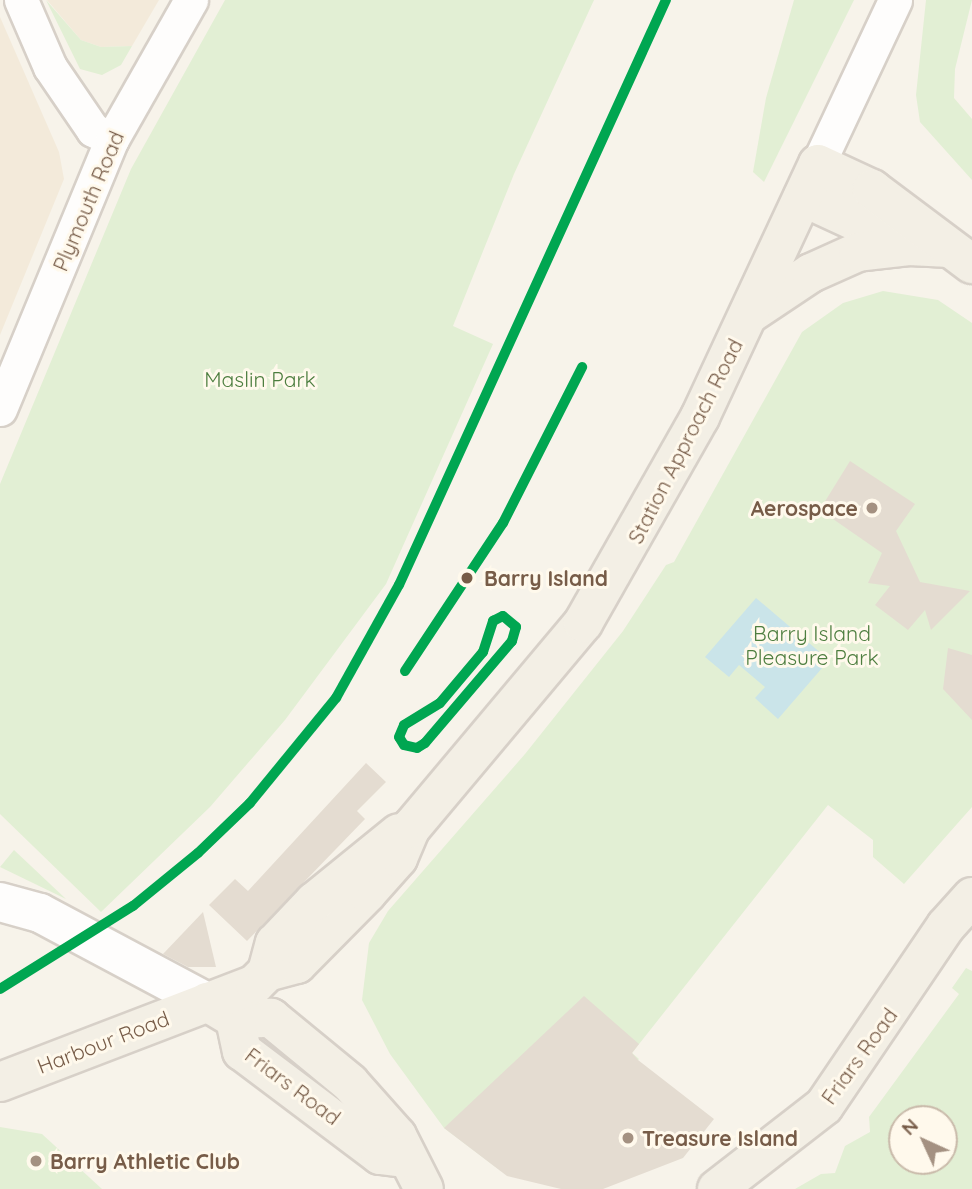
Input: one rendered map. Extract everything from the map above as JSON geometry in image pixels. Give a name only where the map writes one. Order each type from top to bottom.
[{"type":"main road","points":[[751,313],[833,262],[942,253],[922,223],[882,195],[811,181]]},
{"type":"main road","name":"Station Approach Road","points":[[221,1010],[267,972],[275,943],[314,902],[378,845],[411,828],[583,623],[615,574],[751,313],[811,181]]},
{"type":"main road","name":"Friars Road","points":[[717,1189],[824,1106],[972,897]]},
{"type":"main road","name":"Friars Road","points":[[221,1010],[271,1018],[300,1041],[374,1108],[397,1136],[414,1174]]},
{"type":"main road","name":"Harbour Road","points":[[0,1082],[221,1010]]},
{"type":"street","points":[[21,0],[50,67],[93,131],[112,139]]},
{"type":"street","name":"Plymouth Road","points":[[0,409],[112,139],[191,0]]},
{"type":"street","points":[[811,181],[895,0]]},
{"type":"street","points":[[0,902],[40,913],[221,1010]]},
{"type":"shaded area","points":[[47,0],[159,0],[132,46],[101,47],[81,40]]},
{"type":"shaded area","points":[[0,17],[59,152],[64,179],[0,335]]},
{"type":"green space","points":[[46,0],[81,40],[101,47],[132,46],[121,65],[102,75],[80,69]]},
{"type":"green space","name":"Maslin Park","points":[[225,0],[594,0],[514,174],[453,326],[493,344],[386,584],[285,720],[210,807],[101,912],[0,814],[0,484],[131,169]]},
{"type":"green space","points":[[794,0],[854,0],[764,182],[753,172],[766,98]]},
{"type":"green space","points":[[926,0],[972,0],[955,69],[954,98],[972,119],[972,180],[920,122],[916,95]]},
{"type":"green space","name":"Barry Island Pleasure Park","points":[[883,291],[938,300],[972,323],[972,807],[904,884],[873,857],[873,840],[828,805],[632,1053],[639,1059],[599,1100],[501,1171],[444,1128],[390,1054],[362,1000],[369,943],[388,911],[525,754],[623,631],[666,565],[674,562],[802,332],[843,303]]},
{"type":"green space","points":[[14,850],[66,899],[0,867]]},
{"type":"green space","points":[[966,968],[972,971],[972,1189],[795,1189],[821,1174],[835,1173],[845,1146],[870,1132],[869,1117],[959,994],[952,988]]},
{"type":"green space","name":"Barry Athletic Club","points":[[0,1127],[42,1134],[102,1189],[0,1189]]},
{"type":"water","points":[[756,598],[829,660],[778,719],[755,698],[765,687],[739,665],[729,677],[705,657]]},
{"type":"building","points":[[850,461],[915,504],[896,531],[920,582],[970,591],[931,630],[925,610],[908,630],[875,605],[890,586],[868,583],[882,553],[833,519],[837,512],[824,503]]},
{"type":"building","points":[[948,648],[972,655],[972,720],[943,689]]},
{"type":"building","points":[[366,763],[386,782],[357,811],[365,819],[247,941],[209,905],[235,879],[248,891]]},
{"type":"building","points":[[203,912],[216,967],[188,967],[163,954]]},
{"type":"building","points":[[584,996],[639,1044],[632,1053],[638,1060],[714,1119],[683,1158],[603,1189],[561,1189],[507,1176],[444,1128]]},
{"type":"railway","points":[[0,989],[133,906],[198,853],[250,803],[336,698],[399,585],[666,0]]},
{"type":"railway","points":[[570,394],[582,367]]},
{"type":"railway","points":[[503,616],[516,627],[512,641],[425,743],[417,748],[404,745],[399,737],[404,725],[440,703],[483,652],[493,621],[503,616]]},
{"type":"transit line","points":[[0,989],[133,906],[198,853],[250,803],[336,698],[399,585],[666,0]]},
{"type":"transit line","points":[[405,671],[503,523],[582,367]]},
{"type":"transit line","points":[[503,616],[516,627],[512,641],[425,743],[417,748],[404,745],[399,737],[404,725],[440,703],[483,652],[493,621],[503,616]]},
{"type":"place","name":"Aerospace","points":[[872,508]]},
{"type":"place","name":"Barry Island","points":[[467,578]]},
{"type":"place","name":"Treasure Island","points":[[628,1138]]},
{"type":"place","name":"Barry Athletic Club","points":[[36,1161]]}]
